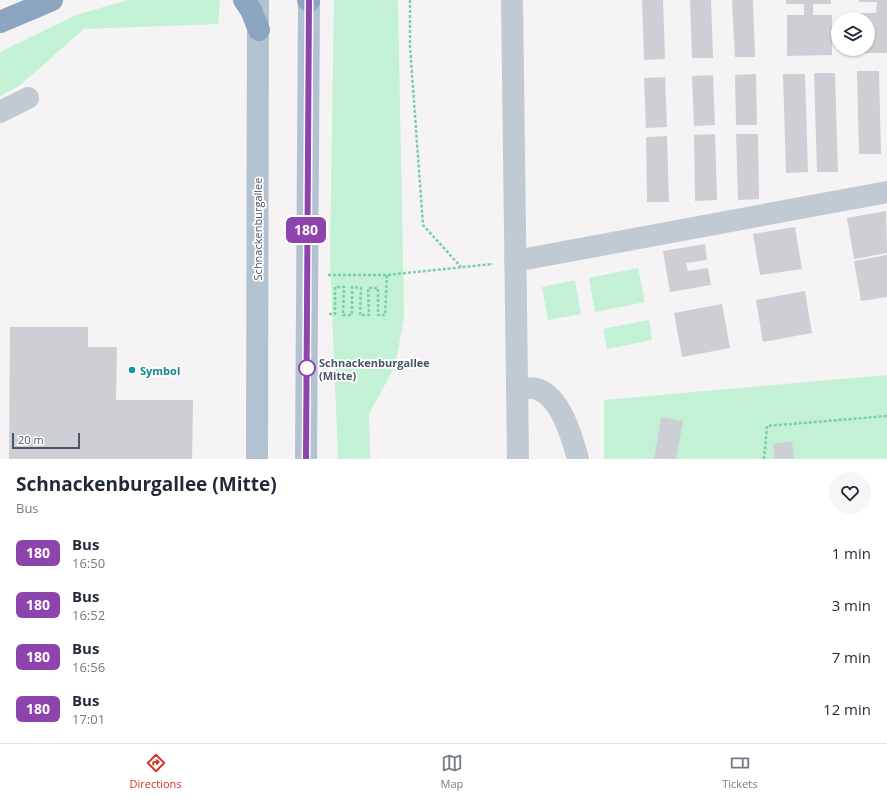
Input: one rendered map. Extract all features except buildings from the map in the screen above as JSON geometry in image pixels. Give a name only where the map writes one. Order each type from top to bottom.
[{"type":"highway","points":[[0,22],[52,0]]},
{"type":"highway","points":[[244,0],[251,10],[259,30]]},
{"type":"main road","name":"Schnackenburgallee","points":[[257,459],[258,0]]},
{"type":"main road","points":[[306,459],[309,0]]},
{"type":"street","points":[[512,0],[518,459]]},
{"type":"street","points":[[0,112],[28,98]]},
{"type":"street","points":[[515,261],[887,192]]},
{"type":"street","points":[[518,389],[536,388],[547,395],[563,414],[578,459]]},
{"type":"path","points":[[410,0],[410,47],[423,225],[461,267]]},
{"type":"path","points":[[322,275],[386,275],[515,261]]},
{"type":"path","points":[[321,314],[335,314],[335,287],[344,287],[343,315],[352,315],[352,287],[361,288],[360,315],[369,315],[368,288],[378,288],[378,315],[385,315],[386,275]]},
{"type":"path","points":[[764,459],[767,426],[887,416]]},
{"type":"green space","points":[[128,0],[220,1],[218,24],[84,29],[19,86],[0,96],[0,52],[76,15]]},
{"type":"green space","points":[[334,0],[398,0],[404,318],[395,366],[369,414],[370,459],[338,459],[330,257]]},
{"type":"green space","points":[[638,268],[645,302],[595,312],[589,278]]},
{"type":"green space","points":[[575,280],[581,314],[548,320],[542,287]]},
{"type":"green space","points":[[649,320],[652,340],[607,349],[603,329]]},
{"type":"green space","points":[[887,375],[887,459],[604,459],[604,400]]},
{"type":"bus line","name":"180","points":[[306,459],[306,267],[309,0]]},
{"type":"place","name":"Schnackenburgallee (Mitte)","points":[[307,368]]},
{"type":"place","name":"Symbol","points":[[132,370]]}]
